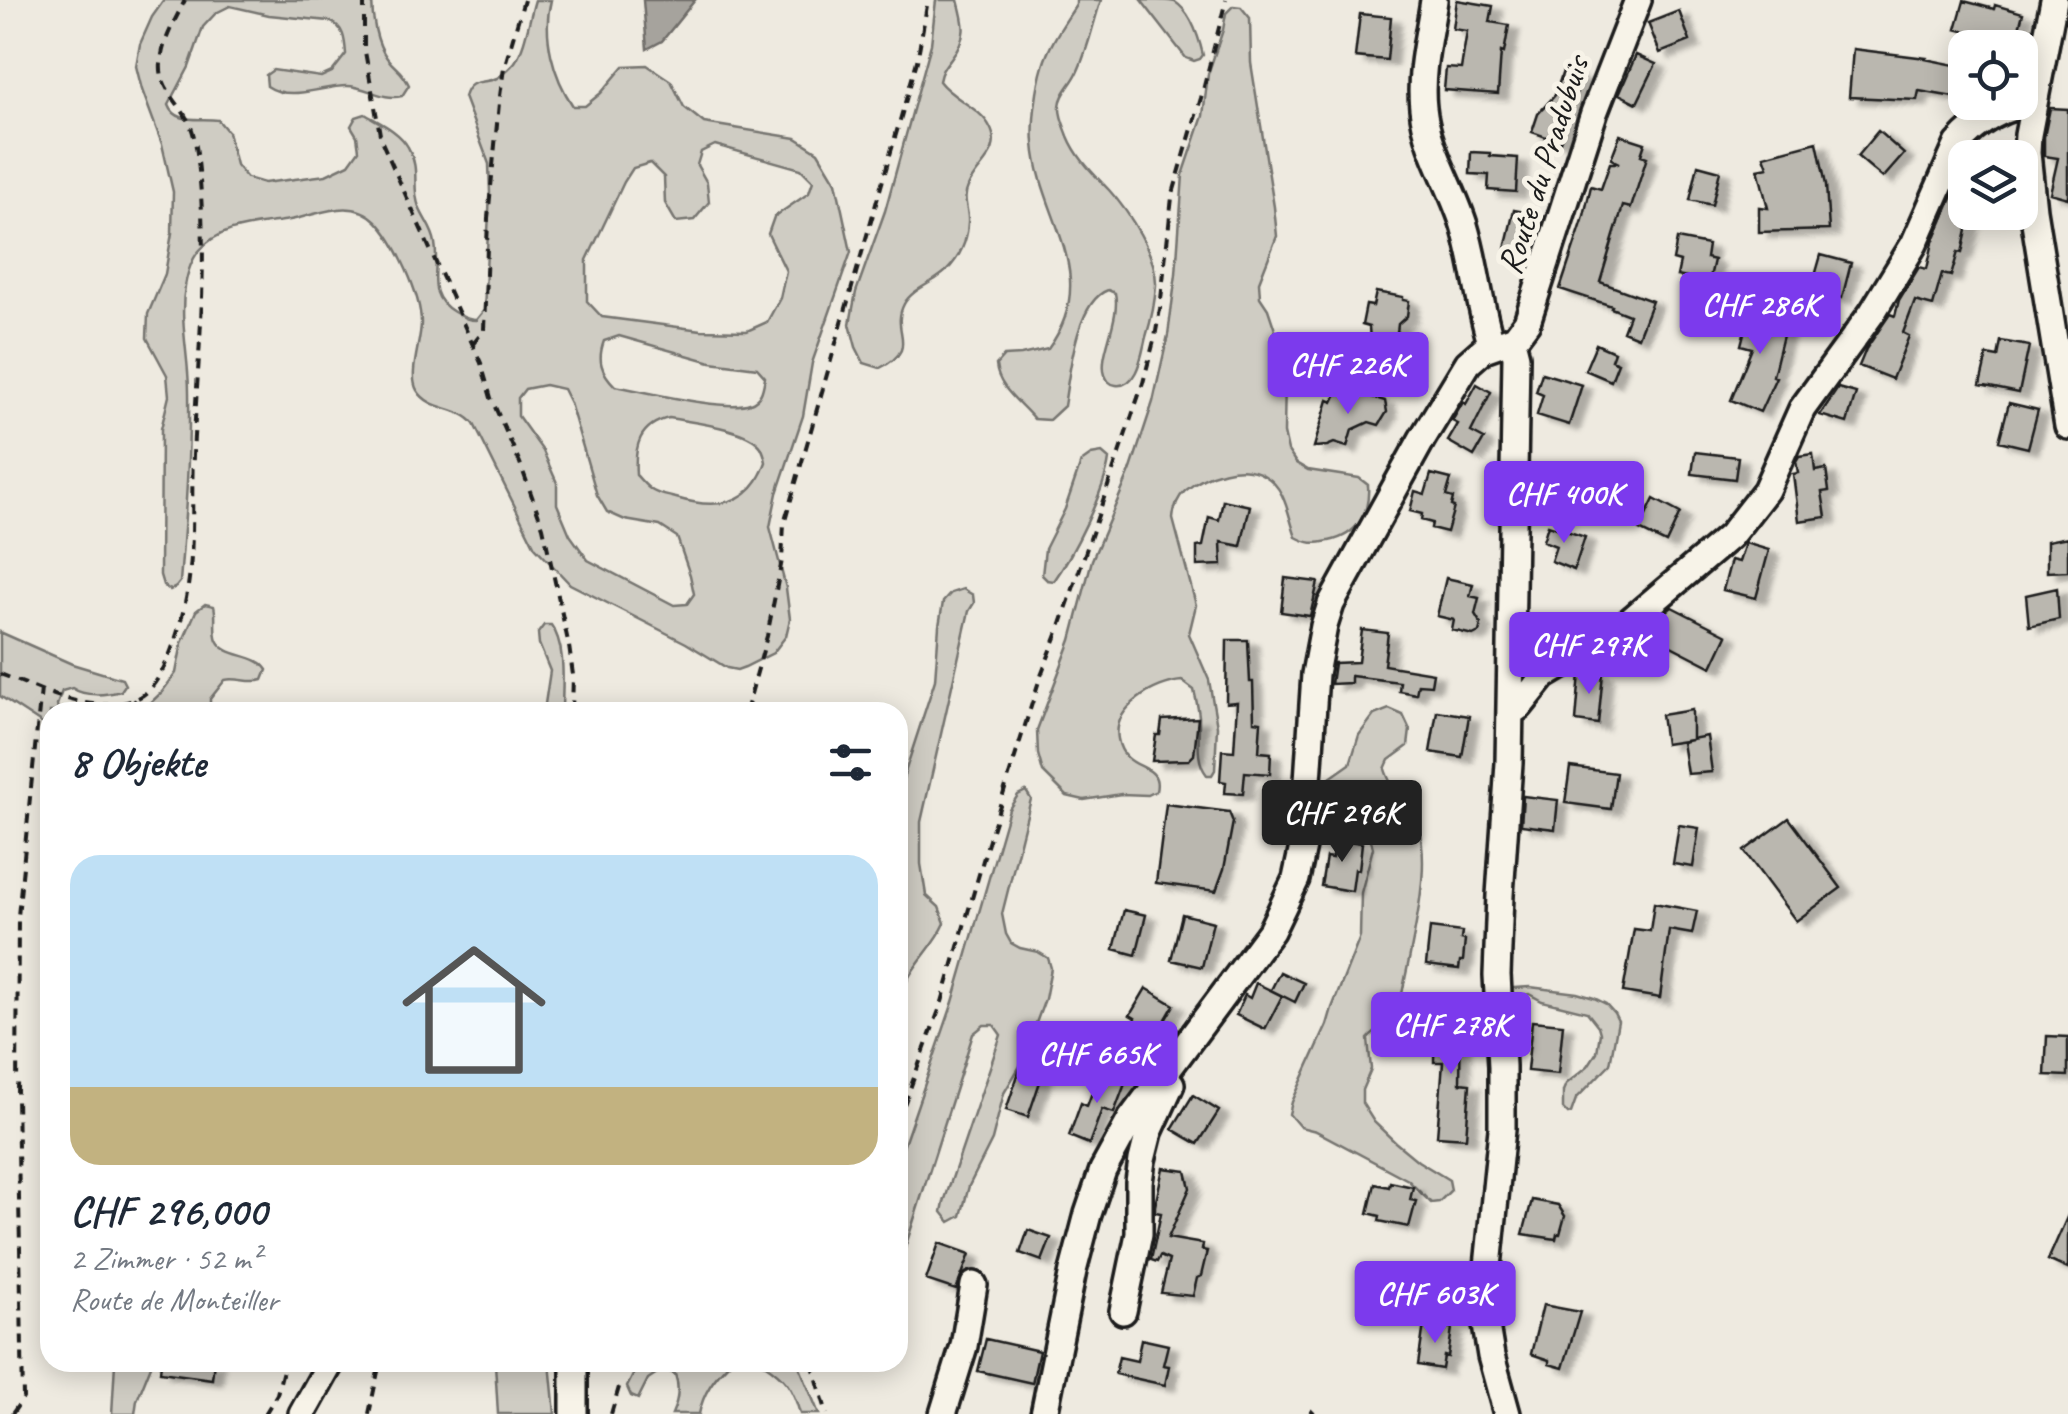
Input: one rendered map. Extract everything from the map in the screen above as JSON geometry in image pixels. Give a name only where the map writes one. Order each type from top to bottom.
[{"type":"street","points":[[1434,0],[1423,75],[1425,121],[1470,245],[1480,300],[1503,343],[1516,356],[1508,786],[1498,975],[1501,1146],[1485,1296],[1491,1356],[1507,1414]]},
{"type":"street","name":"Route du Pradubuis","points":[[1044,1414],[1073,1271],[1098,1182],[1123,1132],[1271,931],[1296,879],[1304,842],[1318,655],[1336,594],[1463,372],[1478,353],[1524,329],[1594,113],[1638,0]]},
{"type":"street","points":[[2038,83],[2054,0]]},
{"type":"street","points":[[1510,713],[1544,676],[1616,633],[1730,536],[1766,490],[1802,409],[1872,313],[1914,244],[1958,144],[1988,120]]},
{"type":"street","points":[[2031,120],[2028,172],[2060,328],[2068,426]]},
{"type":"street","points":[[1123,1311],[1139,1234],[1142,1160],[1156,1116],[1174,1080],[1172,1066]]},
{"type":"street","points":[[943,1414],[964,1346],[974,1285]]},
{"type":"street","points":[[302,1414],[326,1372]]},
{"type":"street","points":[[574,1372],[574,1414]]},
{"type":"path","points":[[118,702],[142,696],[153,686],[170,653],[185,604],[190,569],[204,220],[194,137],[185,114],[168,92],[160,64],[185,0]]},
{"type":"path","points":[[364,0],[364,46],[381,140],[481,363],[490,398],[520,462],[542,527],[569,646],[572,702]]},
{"type":"path","points":[[472,344],[484,330],[489,201],[502,82],[524,0]]},
{"type":"path","points":[[749,702],[767,636],[782,560],[784,524],[918,61],[928,0]]},
{"type":"path","points":[[908,1093],[942,1002],[1039,681],[1143,382],[1155,337],[1172,196],[1226,0]]},
{"type":"path","points":[[0,674],[83,702]]},
{"type":"path","points":[[12,1414],[23,1398],[18,916],[41,690]]},
{"type":"path","points":[[265,1414],[277,1394],[282,1372]]},
{"type":"path","points":[[369,1414],[378,1372]]},
{"type":"path","points":[[815,1372],[827,1414]]},
{"type":"path","points":[[612,1414],[620,1384]]},
{"type":"shaded area","points":[[164,0],[372,0],[380,45],[409,85],[402,96],[388,97],[347,86],[296,93],[276,91],[267,86],[266,75],[273,70],[321,77],[332,72],[346,54],[343,34],[329,21],[269,15],[230,6],[216,13],[203,27],[189,67],[169,105],[183,118],[218,120],[228,132],[236,165],[247,178],[264,183],[326,175],[349,164],[359,150],[351,126],[356,117],[365,114],[394,132],[408,147],[414,163],[417,199],[435,243],[439,298],[469,319],[476,320],[484,310],[490,193],[489,164],[464,97],[473,84],[497,78],[515,62],[535,0],[551,0],[551,55],[573,106],[585,106],[624,66],[647,65],[671,81],[684,107],[704,123],[796,138],[818,152],[836,182],[851,252],[812,363],[803,416],[770,527],[790,619],[786,636],[773,653],[737,670],[727,668],[570,584],[535,547],[474,424],[461,414],[429,402],[417,390],[414,367],[421,323],[412,284],[391,241],[376,221],[345,208],[229,231],[208,242],[192,263],[183,299],[189,416],[180,582],[170,590],[163,585],[161,429],[169,396],[167,375],[147,338],[148,314],[165,274],[173,192],[136,66],[140,44]],"holes":[[[715,145],[801,169],[813,181],[809,193],[774,217],[768,234],[786,271],[780,298],[767,322],[747,331],[701,330],[602,317],[587,301],[587,260],[624,182],[633,168],[650,163],[664,177],[665,203],[676,222],[694,220],[709,202],[707,183],[697,165],[701,152]],[[619,336],[711,362],[757,368],[765,377],[763,389],[750,403],[723,405],[615,386],[602,365],[604,341]],[[545,385],[563,389],[597,495],[607,512],[625,520],[660,526],[677,537],[694,594],[687,604],[674,605],[588,560],[570,535],[557,504],[557,483],[543,451],[518,416],[518,398],[525,389]],[[669,418],[704,424],[754,440],[766,462],[759,477],[741,496],[718,503],[691,502],[653,491],[636,475],[636,455],[640,438],[659,421]]]},
{"type":"shaded area","points":[[643,0],[695,0],[662,41],[647,49]]},
{"type":"shaded area","points":[[936,0],[958,0],[963,24],[963,37],[939,81],[985,120],[994,144],[967,191],[968,223],[962,249],[946,272],[913,293],[904,304],[900,314],[902,346],[880,368],[864,363],[850,324],[856,292],[885,211],[931,44]]},
{"type":"shaded area","points":[[1076,0],[1101,0],[1081,64],[1061,101],[1061,118],[1076,151],[1117,199],[1140,234],[1152,261],[1155,291],[1141,360],[1129,381],[1114,384],[1105,375],[1104,357],[1116,303],[1115,293],[1108,290],[1097,297],[1081,324],[1064,406],[1049,420],[1034,419],[1005,388],[996,365],[1004,356],[1048,349],[1063,322],[1070,296],[1064,246],[1038,170],[1034,125],[1046,58]]},
{"type":"shaded area","points":[[1141,0],[1171,1],[1181,6],[1197,33],[1203,55],[1200,59],[1186,58]]},
{"type":"shaded area","points":[[1233,6],[1241,7],[1250,18],[1251,63],[1274,207],[1277,236],[1259,282],[1285,377],[1284,433],[1288,451],[1296,463],[1308,470],[1359,478],[1368,485],[1367,505],[1348,534],[1312,543],[1296,537],[1278,488],[1256,472],[1224,472],[1203,479],[1182,494],[1173,519],[1196,605],[1189,634],[1209,680],[1217,726],[1215,770],[1207,775],[1200,762],[1194,690],[1182,681],[1172,683],[1138,699],[1118,727],[1122,750],[1127,758],[1154,775],[1156,791],[1084,800],[1067,796],[1043,772],[1037,730],[1071,640],[1092,560],[1131,469],[1153,402],[1168,335],[1183,175],[1203,116],[1208,74],[1226,13]]},
{"type":"shaded area","points":[[1102,453],[1109,459],[1095,505],[1062,569],[1054,581],[1047,580],[1042,575],[1045,549],[1065,509],[1081,462]]},
{"type":"shaded area","points":[[963,589],[973,595],[974,603],[921,822],[926,895],[939,907],[945,923],[908,979],[908,763],[935,680],[943,602],[951,593]]},
{"type":"shaded area","points":[[205,604],[214,606],[217,640],[227,650],[262,664],[267,670],[263,680],[225,680],[210,702],[152,702],[176,673],[182,643],[196,611]]},
{"type":"shaded area","points":[[544,625],[551,625],[556,634],[563,667],[562,702],[545,702],[550,671],[538,633]]},
{"type":"shaded area","points":[[0,632],[72,664],[122,679],[125,685],[121,691],[102,694],[72,688],[62,691],[58,702],[40,702],[40,722],[0,696]]},
{"type":"shaded area","points":[[1389,709],[1403,715],[1410,730],[1408,746],[1389,760],[1385,769],[1419,831],[1423,870],[1397,1021],[1368,1039],[1371,1069],[1362,1090],[1362,1103],[1374,1122],[1395,1142],[1449,1180],[1451,1190],[1439,1202],[1431,1203],[1408,1180],[1316,1131],[1300,1127],[1289,1114],[1360,937],[1361,893],[1373,848],[1357,801],[1338,792],[1330,778],[1350,764],[1359,735],[1374,715]]},
{"type":"shaded area","points":[[1026,791],[1031,799],[1002,914],[1011,943],[1048,958],[1051,968],[1045,999],[1020,1066],[1004,1093],[992,1140],[969,1186],[961,1216],[950,1222],[942,1212],[944,1202],[1001,1035],[994,1025],[984,1025],[973,1034],[908,1239],[908,1133],[953,1002],[1009,809],[1018,795]]},
{"type":"shaded area","points":[[1530,987],[1594,998],[1606,1004],[1618,1021],[1610,1064],[1576,1099],[1568,1114],[1563,1109],[1563,1091],[1597,1052],[1598,1026],[1587,1012],[1529,994],[1508,999],[1508,991]]},
{"type":"shaded area","points":[[114,1372],[148,1372],[135,1414],[112,1414]]},
{"type":"shaded area","points":[[496,1372],[551,1372],[555,1414],[498,1414]]},
{"type":"shaded area","points":[[634,1372],[658,1372],[648,1379],[638,1399],[631,1396],[627,1387]]},
{"type":"shaded area","points":[[670,1372],[721,1372],[703,1399],[699,1414],[672,1414],[678,1394],[675,1374]]},
{"type":"shaded area","points":[[774,1372],[802,1372],[819,1414],[800,1414],[787,1384]]},
{"type":"building","points":[[1457,0],[1493,6],[1490,22],[1509,25],[1504,53],[1501,52],[1498,94],[1444,90],[1446,68],[1461,69],[1467,31],[1453,29]]},
{"type":"building","points":[[1964,1],[2023,13],[2019,30],[1956,29]]},
{"type":"building","points":[[1679,11],[1690,41],[1660,53],[1648,23]]},
{"type":"building","points":[[1360,14],[1391,17],[1387,60],[1355,57]]},
{"type":"building","points":[[1853,49],[1948,64],[1948,96],[1919,91],[1917,100],[1849,97]]},
{"type":"building","points":[[1636,55],[1656,64],[1637,103],[1619,94]]},
{"type":"building","points":[[1563,71],[1582,76],[1560,142],[1532,132],[1538,114],[1555,95]]},
{"type":"building","points":[[2050,108],[2068,109],[2068,198],[2050,193],[2058,158],[2044,156]]},
{"type":"building","points":[[1878,131],[1904,154],[1883,178],[1857,156]]},
{"type":"building","points":[[1620,135],[1645,143],[1641,155],[1647,157],[1631,208],[1623,206],[1600,282],[1652,301],[1638,337],[1623,331],[1629,315],[1560,289],[1591,186],[1601,189],[1610,163],[1619,163],[1611,159]]},
{"type":"building","points":[[1817,142],[1826,185],[1829,230],[1759,232],[1759,207],[1768,208],[1758,169],[1768,167],[1764,156]]},
{"type":"building","points":[[1471,152],[1518,158],[1516,192],[1488,190],[1489,175],[1470,174]]},
{"type":"building","points":[[1698,165],[1720,171],[1712,205],[1690,200]]},
{"type":"building","points":[[1948,207],[1948,230],[1967,230],[1951,276],[1942,274],[1933,306],[1915,301],[1903,333],[1909,336],[1892,379],[1859,366],[1890,314],[1895,316],[1899,300],[1919,267],[1927,269],[1933,242]]},
{"type":"building","points":[[1514,210],[1530,213],[1520,261],[1503,257]]},
{"type":"building","points":[[1677,239],[1708,245],[1706,258],[1714,260],[1709,282],[1677,276],[1680,262],[1673,260]]},
{"type":"building","points":[[1821,255],[1851,263],[1842,298],[1811,290]]},
{"type":"building","points":[[1376,292],[1409,301],[1407,316],[1398,324],[1396,342],[1370,340],[1369,327],[1362,325],[1366,305],[1373,306]]},
{"type":"building","points":[[1751,306],[1788,315],[1773,376],[1776,377],[1760,412],[1731,400],[1752,348],[1741,345]]},
{"type":"building","points":[[2001,341],[2029,346],[2019,393],[1980,385],[1987,355],[1998,357]]},
{"type":"building","points":[[1596,344],[1614,352],[1611,360],[1618,363],[1611,381],[1585,370]]},
{"type":"building","points":[[1542,373],[1582,385],[1569,425],[1537,415],[1543,395],[1536,392]]},
{"type":"building","points":[[1477,384],[1491,392],[1471,432],[1484,439],[1474,456],[1448,441],[1458,424],[1452,421]]},
{"type":"building","points":[[1340,387],[1385,401],[1387,412],[1379,425],[1369,422],[1352,430],[1347,447],[1334,443],[1314,447],[1328,400],[1333,402]]},
{"type":"building","points":[[1838,388],[1856,393],[1847,423],[1820,415]]},
{"type":"building","points":[[2009,403],[2038,410],[2028,448],[1999,441]]},
{"type":"building","points":[[1695,452],[1738,457],[1735,479],[1692,474]]},
{"type":"building","points":[[1813,454],[1815,471],[1826,469],[1829,491],[1822,492],[1826,517],[1799,521],[1793,474],[1798,473],[1799,456]]},
{"type":"building","points":[[1431,474],[1451,479],[1446,496],[1453,498],[1454,507],[1447,532],[1431,528],[1432,523],[1421,520],[1422,514],[1410,511],[1415,491],[1425,494]]},
{"type":"building","points":[[1654,499],[1680,513],[1666,543],[1639,530]]},
{"type":"building","points":[[1223,500],[1250,506],[1241,546],[1221,542],[1222,565],[1197,566],[1197,547],[1203,546],[1209,517],[1219,520]]},
{"type":"building","points":[[1548,525],[1585,537],[1574,570],[1551,561],[1556,546],[1543,541]]},
{"type":"building","points":[[2068,537],[2068,571],[2047,572],[2047,541]]},
{"type":"building","points":[[1745,543],[1769,550],[1756,598],[1723,590],[1731,560],[1739,562]]},
{"type":"building","points":[[1285,578],[1318,582],[1310,616],[1281,612]]},
{"type":"building","points":[[1446,578],[1473,584],[1470,596],[1479,598],[1475,614],[1481,624],[1479,632],[1473,635],[1452,630],[1454,620],[1437,616]]},
{"type":"building","points":[[2057,588],[2059,619],[2029,626],[2026,595]]},
{"type":"building","points":[[1672,607],[1727,635],[1712,667],[1646,633]]},
{"type":"building","points":[[1362,630],[1388,633],[1384,665],[1433,673],[1431,685],[1418,684],[1416,694],[1399,691],[1400,682],[1351,676],[1351,683],[1331,684],[1334,663],[1358,662]]},
{"type":"building","points":[[1227,640],[1248,640],[1254,721],[1261,722],[1259,752],[1271,753],[1270,774],[1245,772],[1243,794],[1225,793],[1226,782],[1220,781],[1222,750],[1234,751],[1237,702],[1226,703]]},
{"type":"building","points":[[1580,673],[1603,673],[1598,724],[1576,721]]},
{"type":"building","points":[[1692,710],[1692,739],[1707,736],[1712,772],[1687,774],[1682,742],[1691,740],[1665,744],[1661,715]]},
{"type":"building","points":[[1437,711],[1469,716],[1462,757],[1430,752]]},
{"type":"building","points":[[1198,718],[1194,755],[1189,760],[1152,761],[1162,720]]},
{"type":"building","points":[[1570,767],[1616,773],[1611,809],[1565,803]]},
{"type":"building","points":[[1523,796],[1558,800],[1555,829],[1521,825]]},
{"type":"building","points":[[1166,804],[1229,812],[1233,822],[1216,891],[1156,883]]},
{"type":"building","points":[[1789,818],[1841,888],[1796,921],[1744,851]]},
{"type":"building","points":[[1679,825],[1699,828],[1693,867],[1673,864]]},
{"type":"building","points":[[1334,839],[1362,843],[1352,891],[1321,886],[1326,857],[1332,858]]},
{"type":"building","points":[[1654,903],[1697,911],[1692,934],[1669,930],[1660,998],[1623,992],[1634,929],[1650,931]]},
{"type":"building","points":[[1124,910],[1146,915],[1136,955],[1114,949]]},
{"type":"building","points":[[1182,914],[1213,922],[1202,967],[1171,960]]},
{"type":"building","points":[[1430,928],[1462,932],[1461,939],[1465,940],[1459,969],[1426,965]]},
{"type":"building","points":[[1280,972],[1304,983],[1295,1002],[1271,990]]},
{"type":"building","points":[[1256,983],[1282,996],[1265,1029],[1236,1015]]},
{"type":"building","points":[[1146,988],[1174,1005],[1153,1050],[1126,1034],[1135,1018],[1130,1015]]},
{"type":"building","points":[[1435,1014],[1461,1014],[1460,1083],[1470,1084],[1466,1138],[1437,1136],[1443,1062],[1434,1062]]},
{"type":"building","points":[[1532,1021],[1563,1024],[1558,1074],[1527,1071]]},
{"type":"building","points":[[2047,1036],[2068,1037],[2068,1076],[2045,1075]]},
{"type":"building","points":[[1020,1069],[1042,1076],[1028,1117],[1006,1110]]},
{"type":"building","points":[[1100,1071],[1126,1081],[1114,1113],[1102,1109],[1089,1144],[1069,1136],[1081,1103],[1087,1106]]},
{"type":"building","points":[[1193,1095],[1219,1111],[1198,1144],[1172,1129]]},
{"type":"building","points":[[1163,1168],[1186,1171],[1190,1188],[1168,1238],[1203,1244],[1202,1250],[1207,1251],[1193,1296],[1161,1293],[1169,1260],[1160,1256],[1157,1262],[1151,1260],[1161,1213],[1155,1212],[1155,1206]]},
{"type":"building","points":[[1390,1182],[1413,1187],[1410,1200],[1416,1201],[1409,1227],[1379,1221],[1380,1216],[1368,1213],[1375,1184],[1389,1187]]},
{"type":"building","points":[[1532,1200],[1558,1205],[1565,1216],[1556,1239],[1523,1234]]},
{"type":"building","points":[[2068,1215],[2068,1269],[2048,1260]]},
{"type":"building","points":[[1028,1230],[1051,1238],[1042,1261],[1020,1253]]},
{"type":"building","points":[[939,1243],[970,1254],[956,1290],[926,1280]]},
{"type":"building","points":[[1543,1305],[1580,1312],[1563,1368],[1531,1354]]},
{"type":"building","points":[[1424,1324],[1452,1328],[1442,1369],[1418,1365]]},
{"type":"building","points":[[986,1339],[1039,1351],[1032,1383],[978,1371]]},
{"type":"building","points":[[1141,1339],[1168,1345],[1163,1365],[1169,1366],[1165,1385],[1115,1374],[1119,1357],[1137,1361]]},
{"type":"building","points":[[160,1372],[213,1372],[212,1379]]}]
